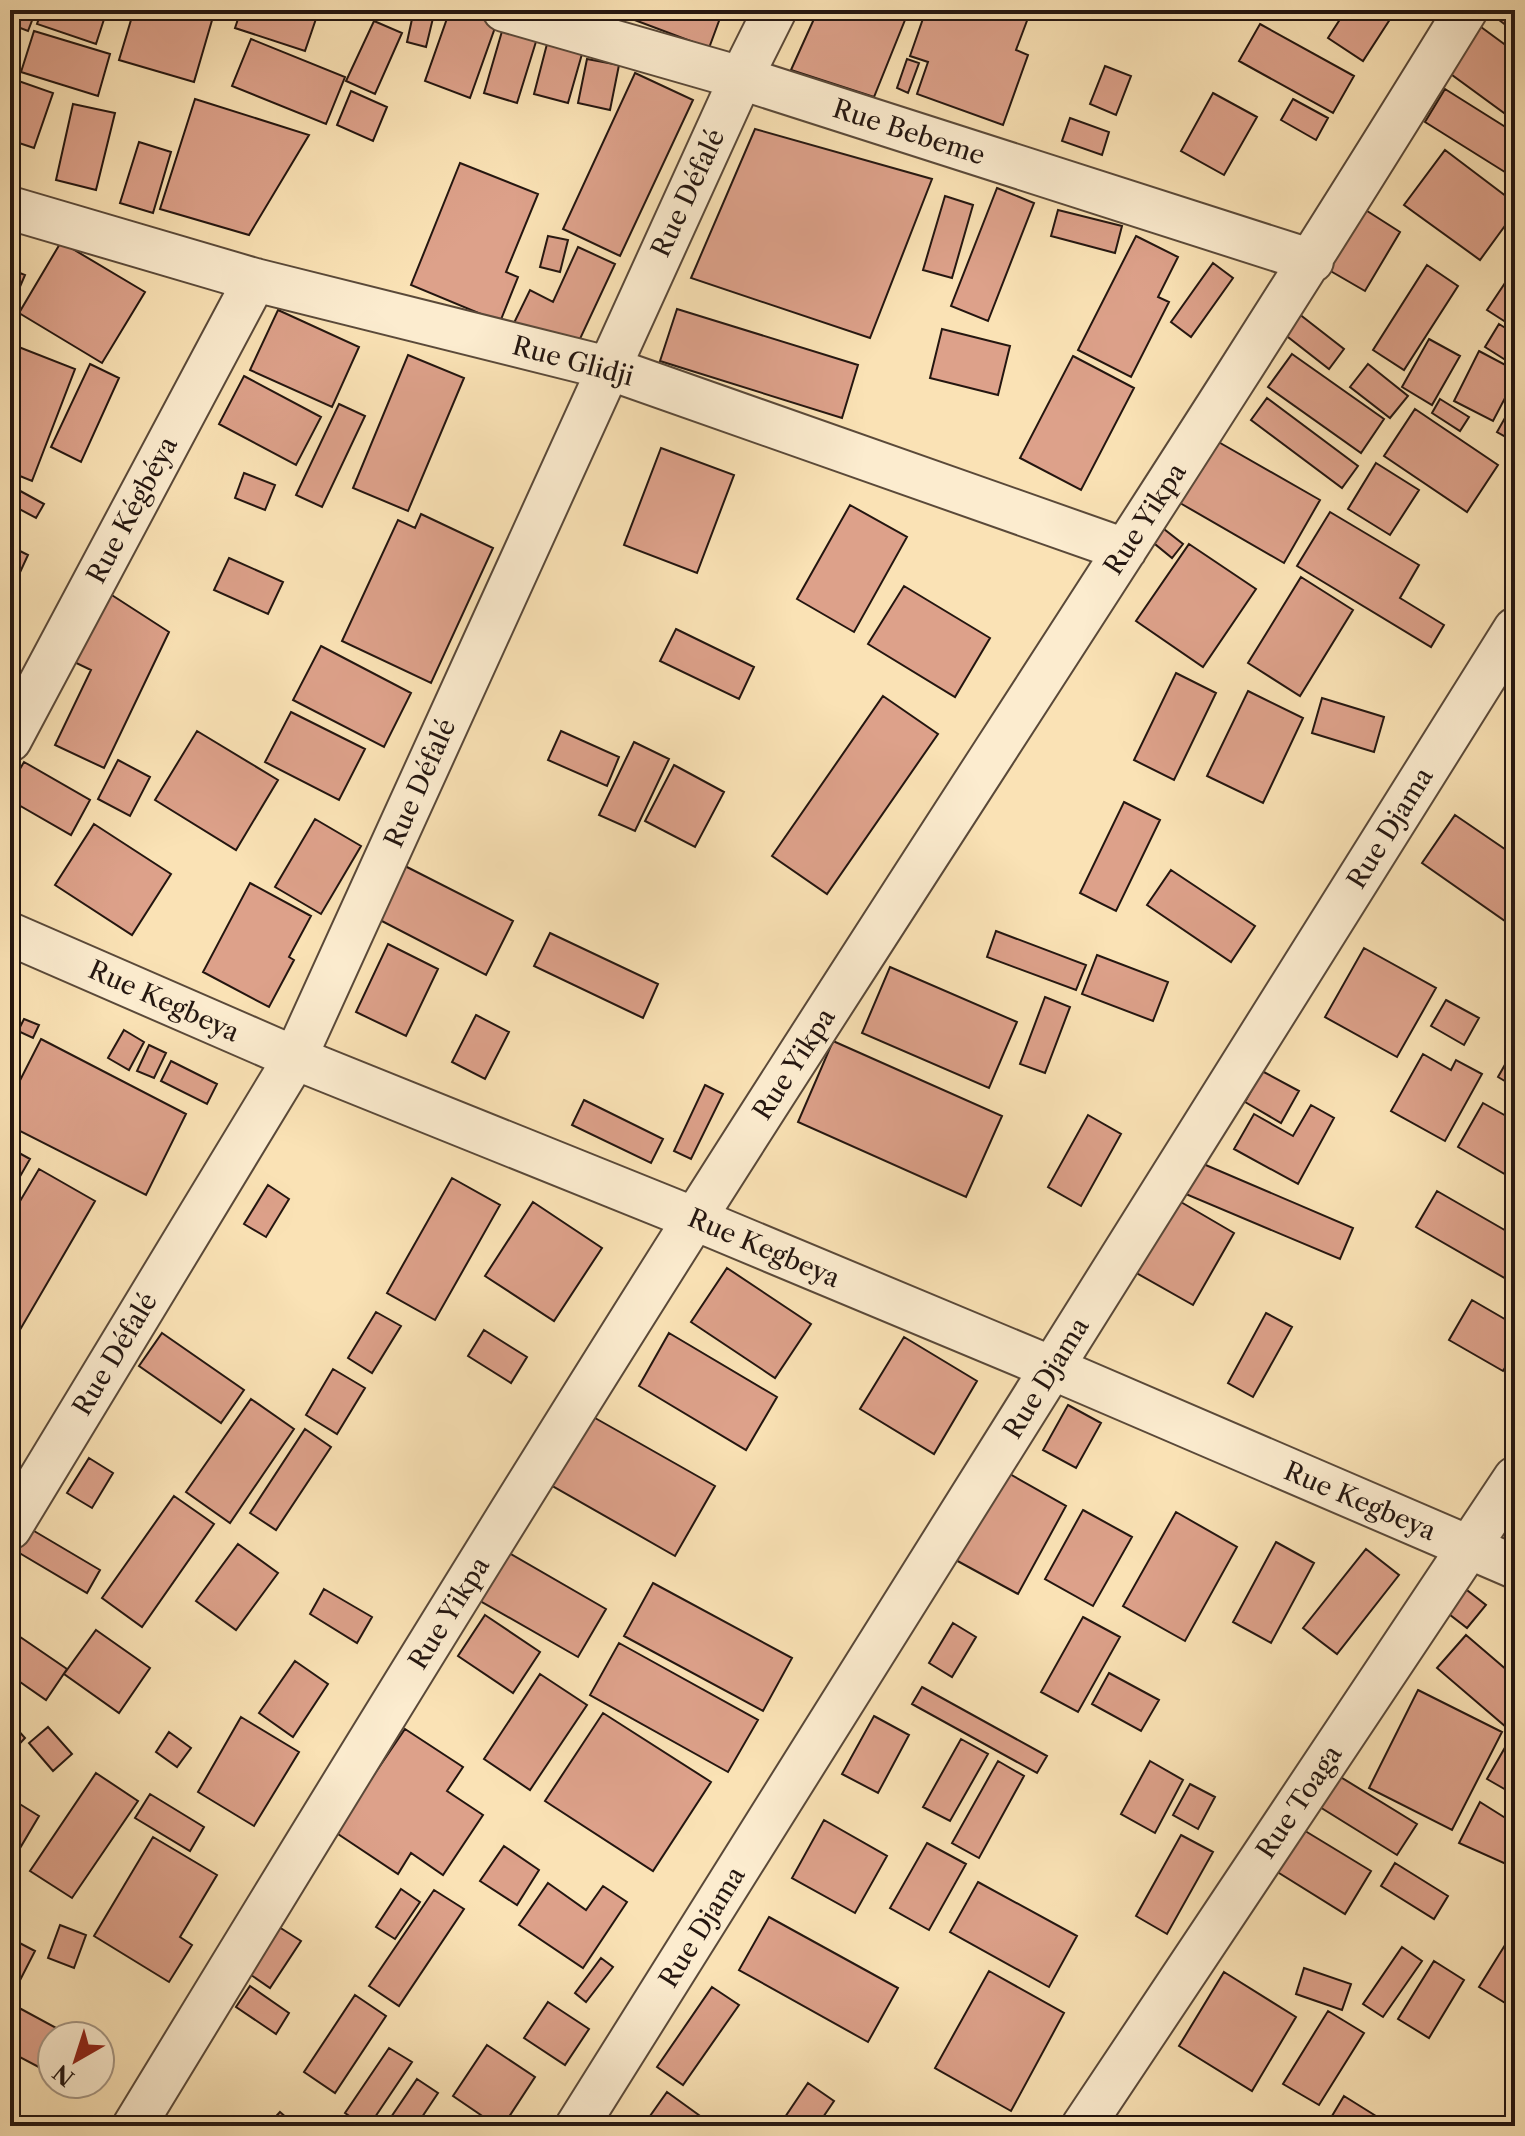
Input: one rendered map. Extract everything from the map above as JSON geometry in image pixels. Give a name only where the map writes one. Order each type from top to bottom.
[{"type":"street","name":"Rue Bebeme","points":[[504,10],[741,78],[1312,261]]},
{"type":"street","name":"Rue Défalé","points":[[10,1528],[295,1058],[608,368],[775,10]]},
{"type":"street","name":"Rue Yikpa","points":[[134,2126],[361,1752],[695,1219],[1312,261],[1466,10]]},
{"type":"street","name":"Rue Glidji","points":[[10,208],[255,280],[608,368],[1125,550]]},
{"type":"street","name":"Rue Kégbéya","points":[[10,740],[255,280]]},
{"type":"street","name":"Rue Djama","points":[[577,2126],[1515,629]]},
{"type":"street","name":"Rue Kegbeya","points":[[10,934],[295,1058],[695,1219],[1052,1368],[1515,1567]]},
{"type":"street","name":"Rue Toaga","points":[[1083,2126],[1515,1478]]},
{"type":"building","points":[[10,10],[36,10],[28,31],[10,24]]},
{"type":"building","points":[[42,10],[107,10],[96,44],[37,24]]},
{"type":"building","points":[[134,10],[215,10],[194,82],[119,60]]},
{"type":"building","points":[[241,10],[319,10],[305,51],[235,28]]},
{"type":"building","points":[[414,10],[434,14],[426,47],[407,42]]},
{"type":"building","points":[[450,10],[463,10],[497,22],[470,98],[425,81]]},
{"type":"building","points":[[608,10],[723,10],[709,48]]},
{"type":"building","points":[[818,10],[909,10],[874,97],[791,70]]},
{"type":"building","points":[[926,10],[1031,10],[1016,50],[1028,55],[1003,125],[917,94],[928,62],[910,56]]},
{"type":"building","points":[[1346,10],[1396,10],[1363,61],[1328,38]]},
{"type":"building","points":[[1515,10],[1515,32],[1487,11]]},
{"type":"building","points":[[374,21],[402,33],[375,94],[346,81]]},
{"type":"building","points":[[505,21],[539,32],[517,103],[484,93]]},
{"type":"building","points":[[1260,24],[1354,76],[1333,113],[1239,61]]},
{"type":"building","points":[[1481,27],[1515,52],[1515,121],[1448,72]]},
{"type":"building","points":[[34,31],[110,54],[98,96],[21,72]]},
{"type":"building","points":[[251,39],[345,77],[326,124],[232,86]]},
{"type":"building","points":[[547,44],[582,54],[568,103],[534,94]]},
{"type":"building","points":[[587,59],[619,65],[610,110],[578,103]]},
{"type":"building","points":[[907,59],[919,63],[908,93],[897,88]]},
{"type":"building","points":[[1105,66],[1131,76],[1116,115],[1090,104]]},
{"type":"building","points":[[635,73],[693,100],[620,256],[563,229]]},
{"type":"building","points":[[10,78],[53,93],[34,148],[10,140]]},
{"type":"building","points":[[1445,89],[1515,133],[1515,163],[1508,174],[1425,122]]},
{"type":"building","points":[[351,91],[387,107],[373,141],[337,125]]},
{"type":"building","points":[[1213,93],[1257,117],[1224,175],[1181,151]]},
{"type":"building","points":[[195,99],[309,135],[249,235],[160,209]]},
{"type":"building","points":[[1293,99],[1328,118],[1316,140],[1281,120]]},
{"type":"building","points":[[73,104],[115,113],[96,190],[56,180]]},
{"type":"building","points":[[1070,118],[1109,132],[1102,155],[1062,141]]},
{"type":"building","points":[[755,129],[932,179],[870,338],[691,278]]},
{"type":"building","points":[[139,142],[171,152],[153,213],[120,203]]},
{"type":"building","points":[[1445,150],[1515,203],[1515,212],[1480,260],[1404,205]]},
{"type":"building","points":[[460,163],[538,194],[506,272],[518,277],[500,322],[411,285]]},
{"type":"building","points":[[997,188],[1034,203],[988,321],[951,306]]},
{"type":"building","points":[[945,196],[973,205],[952,278],[923,270]]},
{"type":"building","points":[[1364,209],[1400,232],[1365,291],[1327,269]]},
{"type":"building","points":[[1058,210],[1122,226],[1115,253],[1051,236]]},
{"type":"building","points":[[548,236],[568,240],[560,272],[540,267]]},
{"type":"building","points":[[1136,236],[1178,257],[1158,297],[1169,302],[1131,377],[1078,350]]},
{"type":"building","points":[[61,242],[145,292],[102,363],[19,313]]},
{"type":"building","points":[[578,247],[615,264],[572,356],[512,327],[530,290],[553,302]]},
{"type":"building","points":[[1213,263],[1233,278],[1191,337],[1171,322]]},
{"type":"building","points":[[1427,265],[1458,286],[1404,370],[1373,350]]},
{"type":"building","points":[[1515,268],[1515,328],[1487,310]]},
{"type":"building","points":[[10,269],[25,275],[10,310]]},
{"type":"building","points":[[677,309],[858,365],[842,418],[660,361]]},
{"type":"building","points":[[278,310],[359,347],[332,407],[250,370]]},
{"type":"building","points":[[1294,310],[1344,349],[1329,369],[1279,330]]},
{"type":"building","points":[[1499,324],[1515,334],[1515,366],[1485,347]]},
{"type":"building","points":[[942,329],[1010,346],[998,395],[930,378]]},
{"type":"building","points":[[1429,339],[1460,356],[1432,405],[1402,387]]},
{"type":"building","points":[[11,344],[75,369],[32,481],[10,472]]},
{"type":"building","points":[[1479,351],[1515,370],[1515,379],[1493,421],[1454,401]]},
{"type":"building","points":[[1292,354],[1384,419],[1361,453],[1268,387]]},
{"type":"building","points":[[408,355],[464,378],[408,511],[353,488]]},
{"type":"building","points":[[1073,356],[1134,388],[1081,490],[1020,458]]},
{"type":"building","points":[[90,364],[119,378],[81,462],[51,447]]},
{"type":"building","points":[[1368,364],[1408,396],[1390,418],[1350,387]]},
{"type":"building","points":[[244,376],[321,417],[296,465],[219,424]]},
{"type":"building","points":[[1267,398],[1358,466],[1342,488],[1251,420]]},
{"type":"building","points":[[1440,399],[1469,417],[1460,431],[1432,413]]},
{"type":"building","points":[[1515,400],[1515,442],[1497,432]]},
{"type":"building","points":[[339,404],[365,416],[322,507],[296,495]]},
{"type":"building","points":[[1415,409],[1498,465],[1467,512],[1384,456]]},
{"type":"building","points":[[1215,440],[1320,500],[1284,563],[1180,503]]},
{"type":"building","points":[[661,448],[734,475],[697,573],[624,545]]},
{"type":"building","points":[[1376,463],[1419,490],[1390,535],[1348,509]]},
{"type":"building","points":[[244,473],[275,485],[265,510],[235,498]]},
{"type":"building","points":[[13,487],[44,504],[36,518],[10,504]]},
{"type":"building","points":[[850,505],[907,537],[854,632],[797,599]]},
{"type":"building","points":[[1330,512],[1419,565],[1400,598],[1444,625],[1431,647],[1297,566]]},
{"type":"building","points":[[421,514],[493,548],[431,683],[342,641],[398,520],[415,528]]},
{"type":"building","points":[[1155,522],[1183,544],[1172,558],[1144,535]]},
{"type":"building","points":[[1189,544],[1256,589],[1203,667],[1136,621]]},
{"type":"building","points":[[10,546],[28,555],[10,594]]},
{"type":"building","points":[[229,558],[283,582],[268,614],[214,590]]},
{"type":"building","points":[[1301,577],[1353,610],[1300,696],[1248,663]]},
{"type":"building","points":[[904,586],[990,638],[955,697],[868,644]]},
{"type":"building","points":[[104,590],[169,632],[104,768],[55,745],[91,670],[70,660]]},
{"type":"building","points":[[676,629],[754,667],[739,699],[660,661]]},
{"type":"building","points":[[321,646],[411,693],[384,747],[293,700]]},
{"type":"building","points":[[1176,673],[1216,693],[1174,780],[1134,760]]},
{"type":"building","points":[[1248,691],[1303,718],[1263,803],[1207,776]]},
{"type":"building","points":[[883,696],[938,734],[827,894],[772,856]]},
{"type":"building","points":[[1322,698],[1384,717],[1374,752],[1312,733]]},
{"type":"building","points":[[291,712],[365,749],[339,800],[265,762]]},
{"type":"building","points":[[197,731],[278,780],[236,850],[155,800]]},
{"type":"building","points":[[561,731],[619,757],[607,786],[548,760]]},
{"type":"building","points":[[634,742],[669,759],[635,831],[599,815]]},
{"type":"building","points":[[118,760],[150,777],[130,816],[98,799]]},
{"type":"building","points":[[24,762],[90,800],[71,835],[10,800],[10,786]]},
{"type":"building","points":[[674,765],[724,792],[695,847],[645,821]]},
{"type":"building","points":[[1124,802],[1160,820],[1116,911],[1080,893]]},
{"type":"building","points":[[1455,815],[1515,856],[1515,928],[1422,863]]},
{"type":"building","points":[[315,819],[361,846],[321,914],[275,887]]},
{"type":"building","points":[[94,824],[171,874],[132,935],[55,885]]},
{"type":"building","points":[[403,865],[513,921],[486,975],[376,918]]},
{"type":"building","points":[[1171,870],[1255,926],[1231,962],[1147,905]]},
{"type":"building","points":[[250,883],[311,916],[289,957],[294,960],[269,1007],[203,972]]},
{"type":"building","points":[[996,931],[1086,965],[1076,990],[987,957]]},
{"type":"building","points":[[550,933],[658,984],[643,1018],[534,966]]},
{"type":"building","points":[[388,944],[438,969],[406,1036],[356,1012]]},
{"type":"building","points":[[1364,948],[1436,988],[1397,1057],[1325,1017]]},
{"type":"building","points":[[1097,955],[1168,982],[1153,1021],[1082,994]]},
{"type":"building","points":[[890,967],[1017,1022],[989,1088],[862,1033]]},
{"type":"building","points":[[1045,997],[1070,1007],[1045,1073],[1020,1064]]},
{"type":"building","points":[[1446,1000],[1479,1018],[1464,1045],[1431,1026]]},
{"type":"building","points":[[476,1015],[509,1032],[485,1079],[452,1062]]},
{"type":"building","points":[[24,1019],[39,1025],[33,1038],[18,1031]]},
{"type":"building","points":[[124,1030],[144,1042],[129,1070],[108,1058]]},
{"type":"building","points":[[41,1039],[186,1114],[146,1195],[10,1126],[10,1100]]},
{"type":"building","points":[[833,1041],[1002,1116],[966,1197],[798,1122]]},
{"type":"building","points":[[149,1045],[166,1053],[154,1078],[137,1071]]},
{"type":"building","points":[[1515,1047],[1515,1087],[1498,1077]]},
{"type":"building","points":[[1423,1054],[1451,1070],[1456,1060],[1482,1074],[1445,1141],[1391,1111]]},
{"type":"building","points":[[171,1061],[217,1084],[207,1104],[161,1081]]},
{"type":"building","points":[[1262,1071],[1299,1091],[1281,1123],[1245,1102]]},
{"type":"building","points":[[705,1085],[723,1094],[691,1159],[674,1151]]},
{"type":"building","points":[[584,1100],[663,1139],[651,1163],[572,1125]]},
{"type":"building","points":[[1483,1103],[1515,1121],[1515,1180],[1458,1147]]},
{"type":"building","points":[[1311,1105],[1334,1118],[1298,1184],[1234,1149],[1254,1114],[1293,1136]]},
{"type":"building","points":[[1088,1115],[1121,1134],[1081,1206],[1048,1187]]},
{"type":"building","points":[[10,1148],[30,1159],[10,1194]]},
{"type":"building","points":[[1194,1160],[1353,1228],[1340,1259],[1181,1192]]},
{"type":"building","points":[[39,1169],[95,1201],[17,1335],[10,1331],[10,1218]]},
{"type":"building","points":[[452,1178],[500,1205],[435,1320],[387,1293]]},
{"type":"building","points":[[268,1185],[289,1199],[266,1237],[244,1224]]},
{"type":"building","points":[[1437,1191],[1515,1236],[1515,1284],[1416,1227]]},
{"type":"building","points":[[1174,1198],[1234,1233],[1193,1305],[1133,1271]]},
{"type":"building","points":[[533,1202],[602,1248],[554,1321],[485,1276]]},
{"type":"building","points":[[727,1268],[811,1324],[775,1378],[691,1322]]},
{"type":"building","points":[[1472,1300],[1515,1325],[1515,1351],[1503,1371],[1449,1340]]},
{"type":"building","points":[[376,1312],[401,1326],[372,1373],[348,1358]]},
{"type":"building","points":[[1266,1313],[1292,1327],[1253,1397],[1228,1383]]},
{"type":"building","points":[[484,1330],[527,1357],[511,1383],[468,1356]]},
{"type":"building","points":[[162,1333],[244,1390],[221,1423],[139,1366]]},
{"type":"building","points":[[669,1333],[777,1397],[746,1450],[639,1386]]},
{"type":"building","points":[[904,1337],[977,1381],[934,1454],[860,1409]]},
{"type":"building","points":[[333,1369],[365,1388],[337,1434],[306,1415]]},
{"type":"building","points":[[251,1399],[294,1429],[230,1523],[186,1492]]},
{"type":"building","points":[[1068,1405],[1101,1423],[1076,1468],[1043,1450]]},
{"type":"building","points":[[588,1414],[715,1486],[675,1556],[549,1484]]},
{"type":"building","points":[[305,1429],[331,1447],[276,1530],[250,1513]]},
{"type":"building","points":[[89,1458],[113,1473],[92,1508],[67,1493]]},
{"type":"building","points":[[1001,1469],[1066,1506],[1018,1594],[952,1558]]},
{"type":"building","points":[[174,1496],[214,1524],[142,1627],[102,1598]]},
{"type":"building","points":[[1083,1510],[1132,1537],[1093,1606],[1045,1579]]},
{"type":"building","points":[[1176,1512],[1237,1547],[1185,1641],[1123,1606]]},
{"type":"building","points":[[29,1528],[100,1570],[87,1593],[16,1551]]},
{"type":"building","points":[[1276,1542],[1314,1563],[1271,1643],[1233,1622]]},
{"type":"building","points":[[238,1544],[278,1573],[236,1630],[196,1601]]},
{"type":"building","points":[[502,1549],[606,1609],[578,1657],[475,1598]]},
{"type":"building","points":[[1366,1549],[1399,1575],[1337,1654],[1303,1628]]},
{"type":"building","points":[[1454,1580],[1486,1605],[1467,1628],[1436,1604]]},
{"type":"building","points":[[653,1583],[792,1658],[763,1711],[624,1636]]},
{"type":"building","points":[[324,1589],[372,1617],[357,1643],[310,1614]]},
{"type":"building","points":[[485,1615],[540,1652],[513,1693],[458,1656]]},
{"type":"building","points":[[1083,1617],[1120,1637],[1078,1712],[1041,1692]]},
{"type":"building","points":[[953,1623],[976,1637],[952,1677],[929,1663]]},
{"type":"building","points":[[10,1630],[67,1669],[46,1700],[10,1675]]},
{"type":"building","points":[[96,1630],[150,1668],[119,1713],[64,1674]]},
{"type":"building","points":[[1466,1635],[1515,1677],[1515,1716],[1506,1727],[1437,1668]]},
{"type":"building","points":[[619,1643],[758,1720],[728,1772],[590,1695]]},
{"type":"building","points":[[295,1661],[328,1684],[293,1737],[259,1713]]},
{"type":"building","points":[[1109,1673],[1159,1700],[1141,1731],[1092,1704]]},
{"type":"building","points":[[540,1674],[587,1705],[530,1790],[484,1759]]},
{"type":"building","points":[[922,1687],[1047,1756],[1037,1773],[912,1704]]},
{"type":"building","points":[[1418,1690],[1502,1732],[1452,1830],[1369,1788]]},
{"type":"building","points":[[603,1713],[711,1782],[653,1871],[545,1801]]},
{"type":"building","points":[[874,1716],[909,1735],[878,1793],[842,1774]]},
{"type":"building","points":[[241,1717],[299,1752],[254,1826],[198,1792]]},
{"type":"building","points":[[48,1727],[72,1754],[53,1771],[29,1743]]},
{"type":"building","points":[[16,1728],[25,1738],[10,1754],[10,1735]]},
{"type":"building","points":[[405,1729],[463,1767],[447,1791],[483,1815],[443,1875],[411,1853],[398,1874],[335,1832]]},
{"type":"building","points":[[1515,1730],[1515,1795],[1487,1779]]},
{"type":"building","points":[[169,1732],[191,1748],[177,1767],[156,1752]]},
{"type":"building","points":[[961,1739],[988,1754],[950,1821],[923,1807]]},
{"type":"building","points":[[998,1761],[1024,1776],[979,1858],[952,1843]]},
{"type":"building","points":[[1150,1761],[1183,1780],[1155,1833],[1121,1814]]},
{"type":"building","points":[[96,1773],[138,1801],[72,1898],[30,1871]]},
{"type":"building","points":[[1334,1773],[1417,1824],[1397,1855],[1315,1804]]},
{"type":"building","points":[[1190,1784],[1215,1797],[1198,1829],[1173,1815]]},
{"type":"building","points":[[150,1794],[204,1827],[190,1851],[135,1818]]},
{"type":"building","points":[[10,1798],[39,1816],[10,1865]]},
{"type":"building","points":[[1480,1802],[1515,1824],[1515,1868],[1459,1843]]},
{"type":"building","points":[[824,1820],[887,1856],[855,1913],[792,1878]]},
{"type":"building","points":[[1297,1826],[1371,1871],[1345,1914],[1271,1868]]},
{"type":"building","points":[[1181,1835],[1213,1852],[1167,1934],[1136,1916]]},
{"type":"building","points":[[153,1837],[217,1875],[180,1937],[192,1945],[169,1982],[94,1936]]},
{"type":"building","points":[[927,1843],[966,1864],[929,1930],[890,1908]]},
{"type":"building","points":[[504,1846],[539,1870],[517,1905],[480,1881]]},
{"type":"building","points":[[1395,1863],[1448,1896],[1434,1919],[1381,1886]]},
{"type":"building","points":[[978,1882],[1077,1936],[1049,1987],[950,1932]]},
{"type":"building","points":[[548,1883],[586,1910],[603,1886],[627,1902],[583,1968],[519,1925]]},
{"type":"building","points":[[401,1889],[420,1902],[395,1939],[376,1927]]},
{"type":"building","points":[[434,1890],[464,1909],[399,2006],[369,1986]]},
{"type":"building","points":[[769,1917],[898,1988],[868,2042],[739,1970]]},
{"type":"building","points":[[268,1920],[301,1941],[270,1988],[238,1966]]},
{"type":"building","points":[[60,1925],[86,1935],[74,1968],[48,1958]]},
{"type":"building","points":[[10,1938],[35,1951],[14,1992],[10,1989]]},
{"type":"building","points":[[1505,1945],[1515,1951],[1515,2009],[1479,1987]]},
{"type":"building","points":[[1402,1947],[1422,1961],[1383,2017],[1363,2004]]},
{"type":"building","points":[[601,1958],[613,1967],[586,2002],[575,1993]]},
{"type":"building","points":[[1434,1961],[1464,1980],[1429,2038],[1398,2019]]},
{"type":"building","points":[[1304,1968],[1351,1984],[1342,2010],[1296,1994]]},
{"type":"building","points":[[989,1971],[1064,2013],[1011,2111],[935,2068]]},
{"type":"building","points":[[1224,1972],[1296,2017],[1252,2091],[1179,2046]]},
{"type":"building","points":[[250,1986],[289,2013],[276,2034],[236,2007]]},
{"type":"building","points":[[712,1987],[739,2005],[683,2085],[657,2067]]},
{"type":"building","points":[[355,1995],[386,2016],[335,2093],[304,2072]]},
{"type":"building","points":[[548,2002],[589,2029],[565,2065],[524,2038]]},
{"type":"building","points":[[10,2003],[41,2020],[36,2020],[36,2066],[10,2052]]},
{"type":"building","points":[[1328,2011],[1364,2033],[1319,2105],[1283,2084]]},
{"type":"building","points":[[487,2045],[535,2077],[503,2126],[497,2126],[453,2096]]},
{"type":"building","points":[[389,2048],[412,2062],[369,2126],[364,2126],[345,2113]]},
{"type":"building","points":[[417,2079],[438,2093],[416,2126],[385,2126]]},
{"type":"building","points":[[808,2083],[834,2101],[817,2126],[779,2126]]},
{"type":"building","points":[[667,2092],[714,2126],[643,2126]]},
{"type":"building","points":[[1344,2096],[1384,2121],[1381,2126],[1326,2126]]},
{"type":"building","points":[[280,2112],[296,2126],[267,2126]]}]
